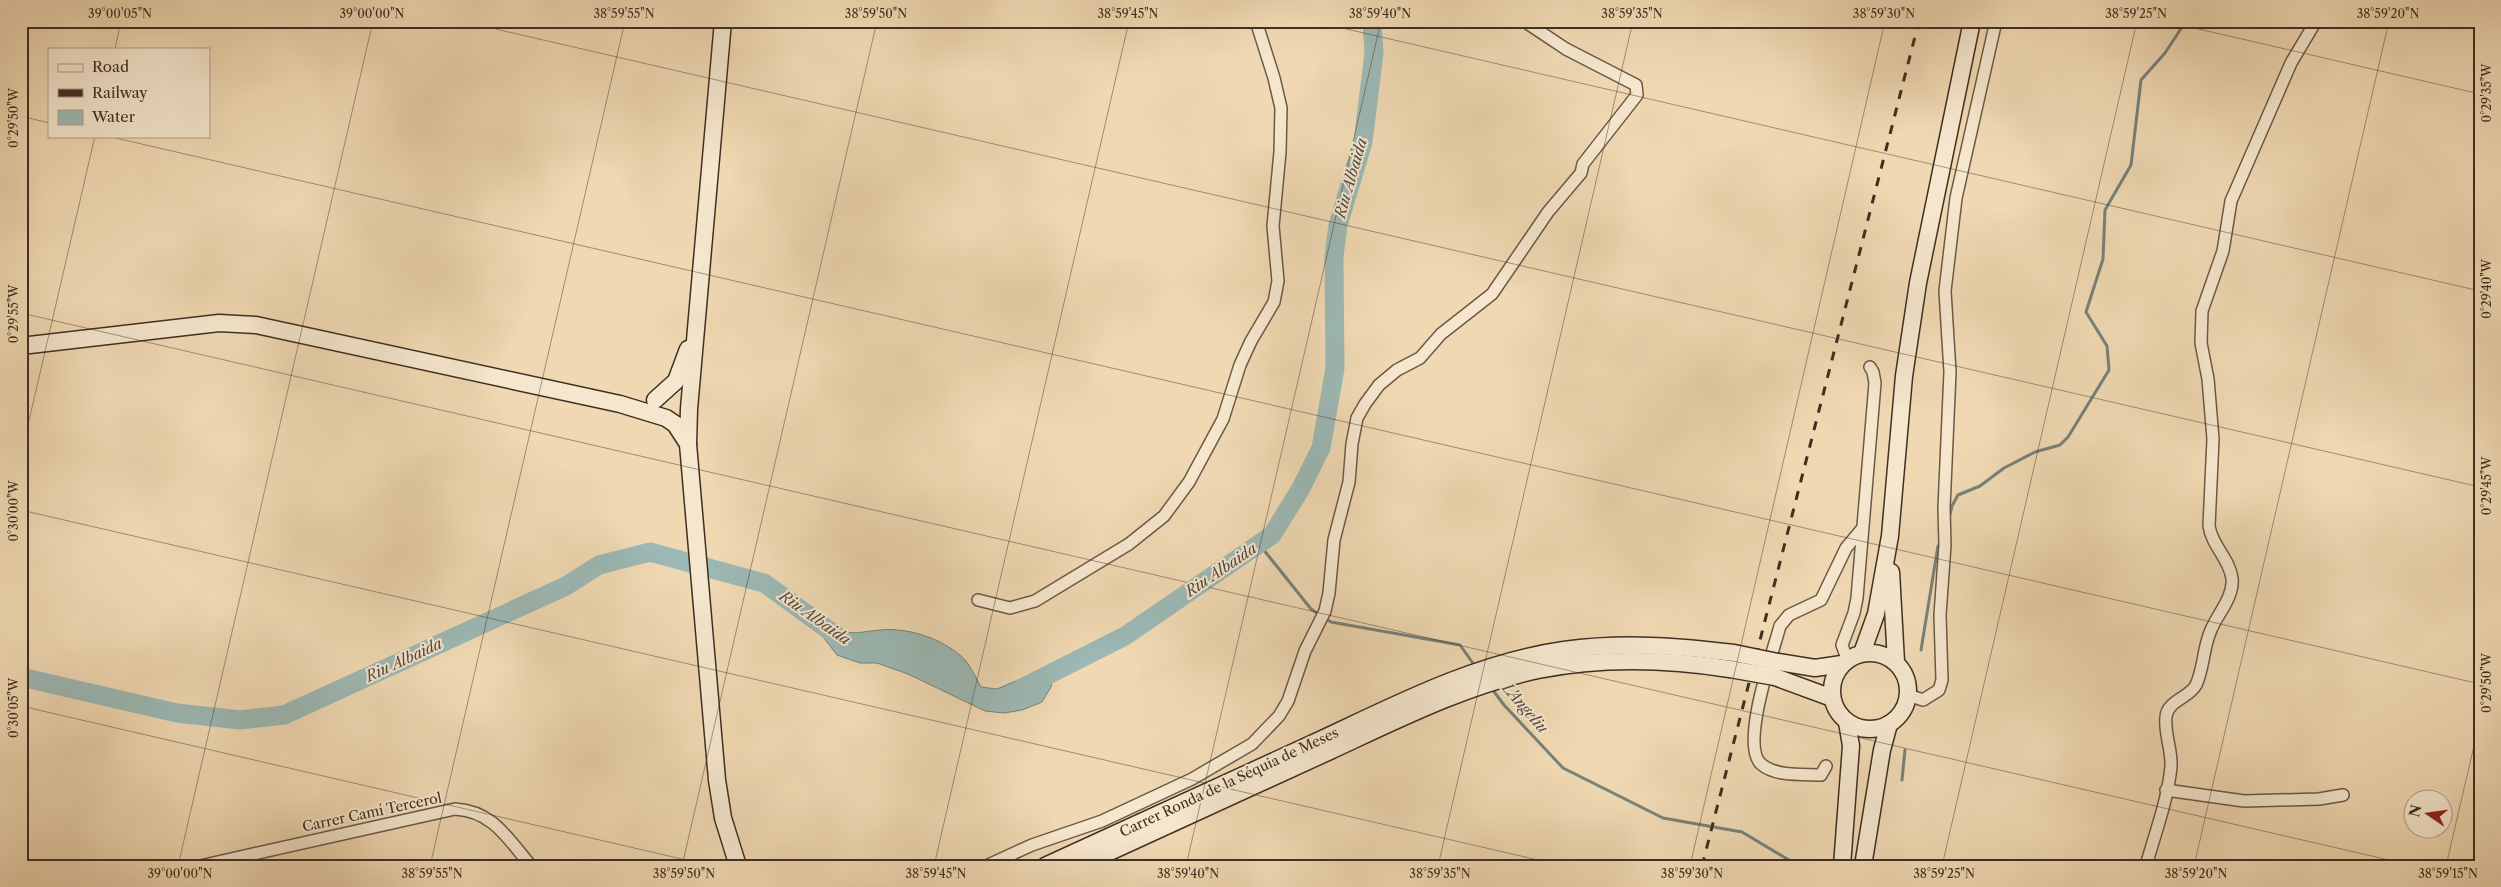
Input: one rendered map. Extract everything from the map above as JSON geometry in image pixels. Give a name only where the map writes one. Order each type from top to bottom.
[{"type":"main road","points":[[722,21],[689,410],[688,444],[714,741],[723,818],[738,866]]},
{"type":"main road","points":[[1890,536],[1892,616],[1896,662],[1907,683],[1908,695],[1902,712],[1889,724],[1868,730],[1847,722],[1835,708],[1831,686],[1835,674],[1850,659],[1876,614],[1890,536],[1904,376],[1918,283],[1972,21]]},
{"type":"main road","points":[[21,346],[219,324],[256,325],[620,404],[666,418],[675,424],[688,444]]},
{"type":"main road","points":[[655,400],[676,381],[684,364],[696,326]]},
{"type":"main road","points":[[620,404],[673,399],[689,410]]},
{"type":"main road","points":[[666,418],[671,418],[689,410]]},
{"type":"main road","points":[[1416,704],[1490,667],[1534,663],[1596,647],[1640,645],[1777,669],[1815,668],[1880,654],[1896,662]]},
{"type":"main road","points":[[1777,669],[1832,698]]},
{"type":"main road","name":"Carrer Ronda de la Séquia de Meses","points":[[1045,866],[1416,704]]},
{"type":"main road","name":"Carrer Ronda de la Séquia de Meses","points":[[1079,866],[1416,704]]},
{"type":"main road","points":[[1842,866],[1852,746],[1847,722]]},
{"type":"main road","points":[[1863,866],[1882,750],[1889,724]]},
{"type":"street","points":[[978,600],[1010,608],[1035,601],[1129,544],[1164,516],[1190,482],[1223,419],[1240,366],[1251,341],[1274,302],[1278,281],[1273,226],[1280,152],[1281,108],[1274,78],[1256,21]]},
{"type":"street","points":[[986,866],[1032,845],[1102,821],[1192,779],[1252,744],[1279,716],[1288,701],[1305,651],[1325,610],[1330,593],[1334,540],[1349,482],[1352,444],[1357,418],[1364,404],[1397,370],[1420,358],[1441,334],[1492,294],[1548,212],[1581,173],[1583,164],[1637,95],[1636,85],[1566,49],[1524,21]]},
{"type":"street","points":[[1908,695],[1924,700],[1939,690],[1942,680],[1940,615],[1945,555],[1944,508],[1950,372],[1944,291],[1956,198],[1996,21]]},
{"type":"street","points":[[2146,866],[2166,790],[2171,756],[2166,722],[2167,710],[2190,692],[2196,684],[2211,630],[2228,599],[2232,579],[2226,560],[2211,536],[2209,526],[2213,439],[2208,378],[2201,343],[2202,311],[2223,251],[2230,201],[2292,63],[2316,21]]},
{"type":"street","points":[[1850,659],[1842,650],[1842,639],[1854,613],[1857,598],[1861,530],[1875,383],[1874,372],[1870,367]]},
{"type":"street","points":[[1826,766],[1822,775],[1790,774],[1769,769],[1760,763],[1755,751],[1754,732],[1780,626],[1789,615],[1821,600],[1846,548],[1861,530]]},
{"type":"street","points":[[2166,790],[2244,801],[2319,799],[2343,795]]},
{"type":"street","name":"Carrer Camí Tercerol","points":[[200,866],[455,809],[478,813],[488,818],[531,866]]},
{"type":"water","points":[[825,621],[841,630],[852,633],[902,630],[937,640],[965,660],[981,687],[997,689],[1039,671],[1052,685],[1042,702],[1022,710],[1004,713],[985,711],[908,674],[877,663],[860,663],[837,655],[817,629]]},
{"type":"waterway","name":"Riu Albaida","points":[[1022,688],[1125,636],[1272,535],[1300,490],[1321,448],[1335,368],[1334,256],[1338,225],[1363,142],[1374,53],[1372,21]]},
{"type":"waterway","points":[[1949,519],[1952,506],[1958,495],[1980,486],[2004,468],[2035,452],[2060,445],[2068,437],[2109,370],[2107,346],[2086,312],[2103,259],[2105,210],[2131,165],[2141,80],[2165,53],[2186,21]]},
{"type":"waterway","name":"L'Angeliu","points":[[1259,544],[1311,609],[1320,615]]},
{"type":"waterway","points":[[1921,650],[1938,546]]},
{"type":"waterway","name":"Riu Albaida","points":[[21,677],[177,713],[240,720],[284,715],[566,586],[599,565],[650,552],[764,583],[841,639]]},
{"type":"waterway","name":"L'Angeliu","points":[[1325,618],[1331,622],[1460,645],[1475,666]]},
{"type":"waterway","name":"L'Angeliu","points":[[1492,689],[1504,705],[1563,768],[1663,818],[1742,832],[1799,866]]},
{"type":"waterway","points":[[1902,780],[1905,750]]},
{"type":"railway","points":[[1702,866],[1919,21]]}]
